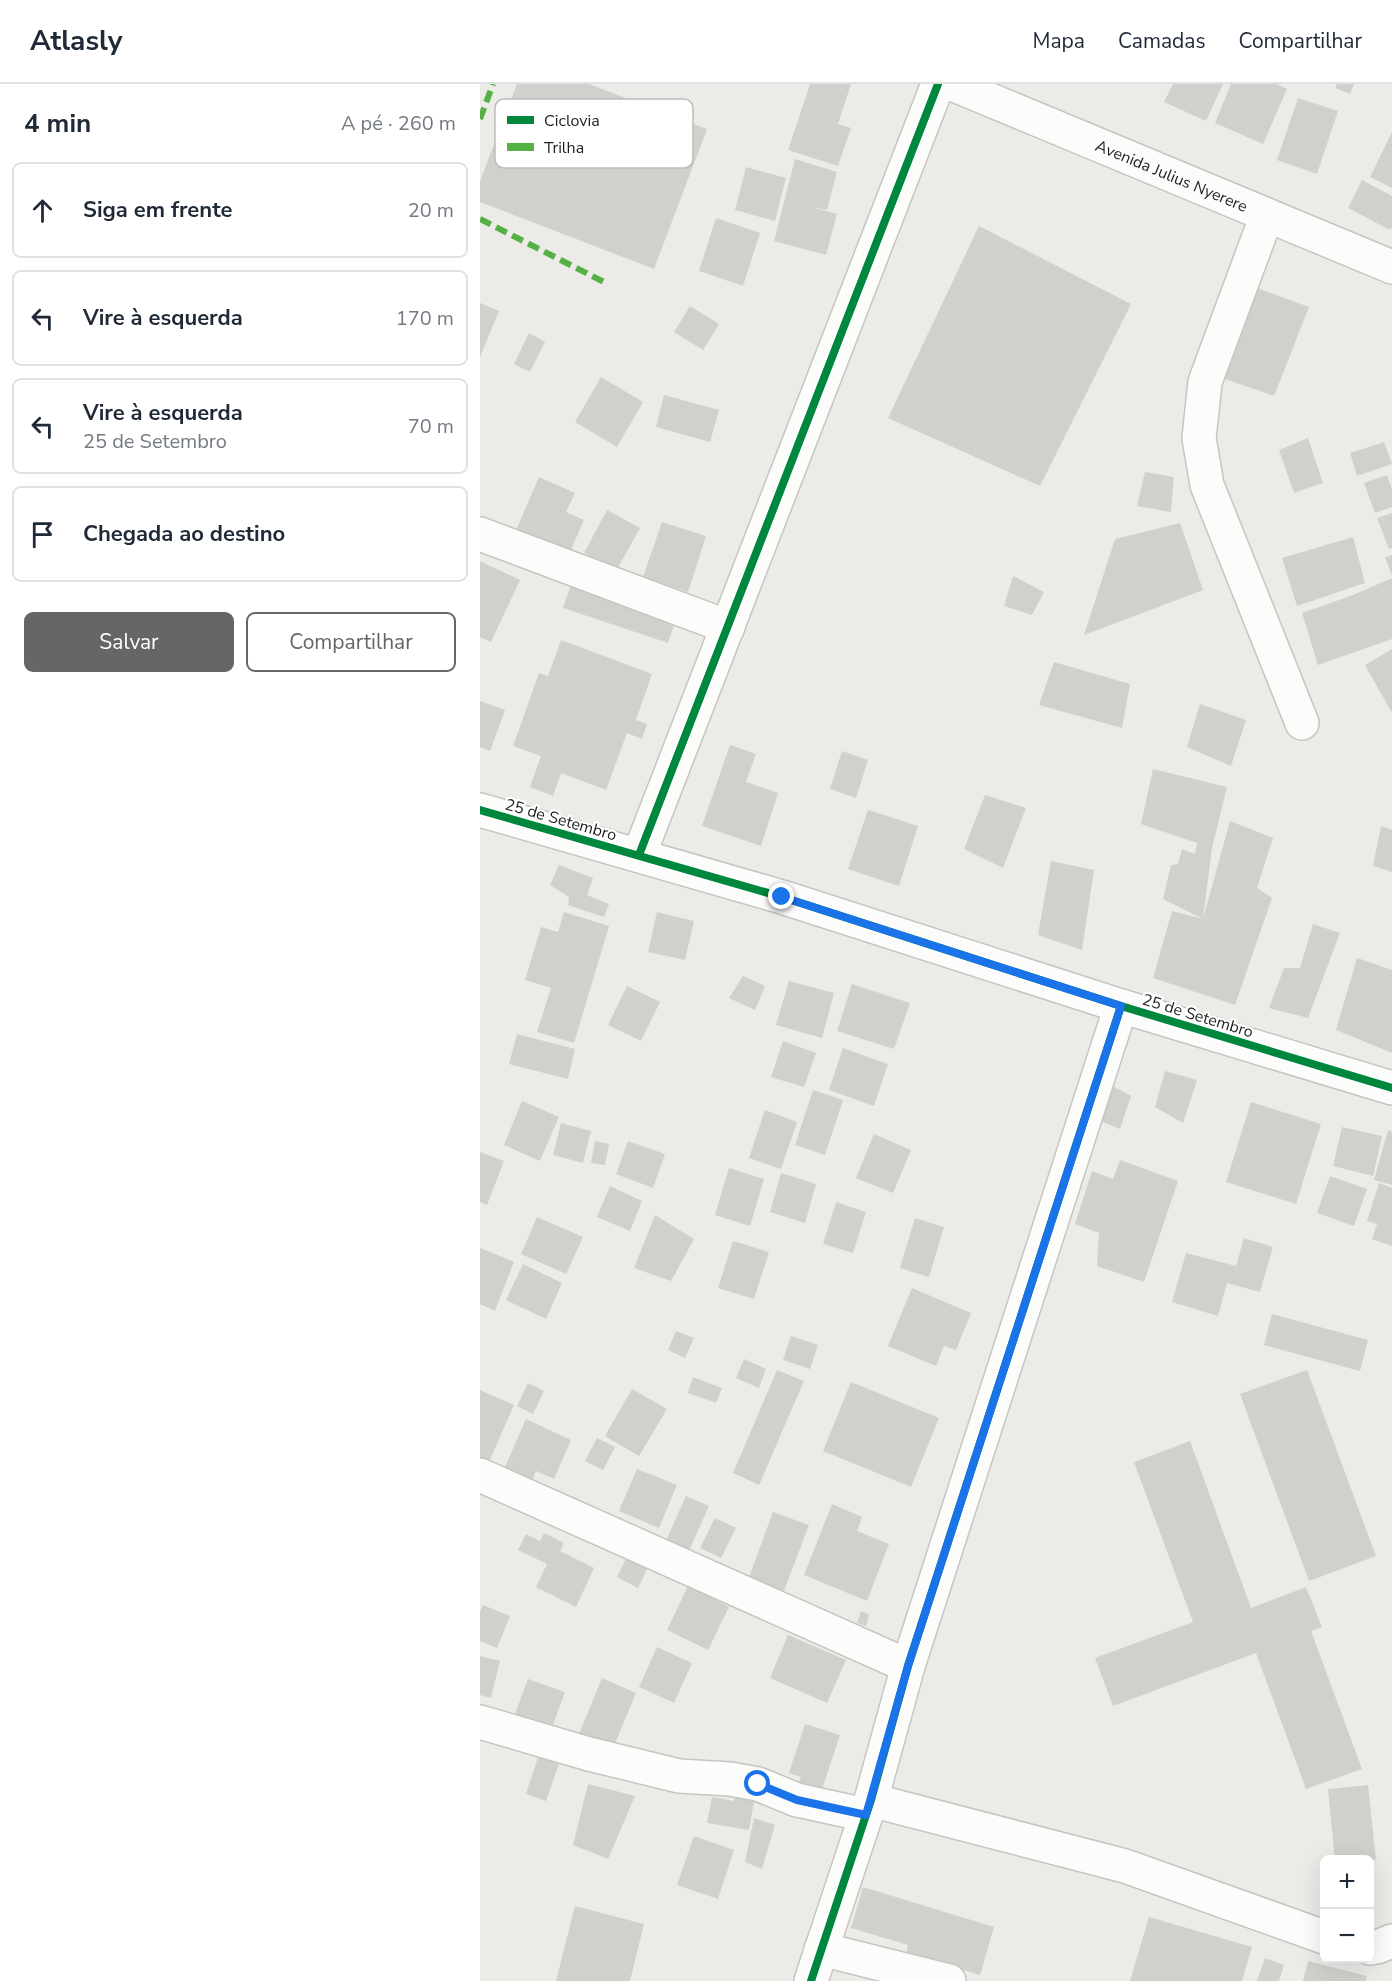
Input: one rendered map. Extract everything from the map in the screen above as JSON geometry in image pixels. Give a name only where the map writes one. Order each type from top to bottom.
[{"type":"street","points":[[639,855],[938,84]]},
{"type":"street","name":"Avenida Julius Nyerere","points":[[952,84],[1392,267]]},
{"type":"street","points":[[1267,214],[1205,382],[1199,438],[1207,485],[1302,723]]},
{"type":"street","points":[[480,534],[728,627]]},
{"type":"street","name":"25 de Setembro","points":[[480,810],[782,897],[1121,1006],[1392,1088]]},
{"type":"street","points":[[811,1981],[869,1808],[908,1666],[1121,1006]]},
{"type":"street","points":[[480,1475],[908,1666]]},
{"type":"street","points":[[480,1722],[579,1751],[679,1776],[730,1779],[758,1784],[797,1800],[869,1808],[1125,1866],[1320,1936]]},
{"type":"street","points":[[1374,1947],[1392,1941]]},
{"type":"street","points":[[821,1949],[949,1981]]},
{"type":"building","points":[[517,84],[589,84],[628,99],[511,99]]},
{"type":"building","points":[[810,84],[851,84],[838,124],[851,128],[838,166],[788,150]]},
{"type":"building","points":[[1173,84],[1223,84],[1206,121],[1164,102]]},
{"type":"building","points":[[1231,84],[1276,84],[1287,89],[1263,144],[1215,123]]},
{"type":"building","points":[[1337,84],[1354,84],[1350,94],[1335,88]]},
{"type":"building","points":[[1298,98],[1338,111],[1317,174],[1277,160]]},
{"type":"building","points":[[693,124],[707,129],[693,166]]},
{"type":"building","points":[[1392,132],[1392,188],[1370,177]]},
{"type":"building","points":[[495,142],[495,168],[692,168],[654,269],[480,202],[480,181]]},
{"type":"building","points":[[795,159],[837,172],[827,210],[811,207],[837,214],[826,255],[774,241]]},
{"type":"building","points":[[746,167],[786,178],[775,221],[735,210]]},
{"type":"building","points":[[1362,180],[1392,196],[1392,227],[1390,230],[1348,208]]},
{"type":"building","points":[[716,218],[760,233],[743,286],[699,271]]},
{"type":"building","points":[[979,226],[1131,304],[1040,486],[888,418]]},
{"type":"building","points":[[1257,288],[1309,307],[1274,396],[1222,378]]},
{"type":"building","points":[[480,303],[499,311],[480,357]]},
{"type":"building","points":[[690,306],[719,324],[703,350],[674,332]]},
{"type":"building","points":[[529,333],[545,342],[530,372],[514,364]]},
{"type":"building","points":[[601,377],[643,402],[617,447],[575,422]]},
{"type":"building","points":[[664,395],[719,410],[710,442],[656,427]]},
{"type":"building","points":[[1308,438],[1323,483],[1294,493],[1279,450]]},
{"type":"building","points":[[1384,442],[1392,464],[1357,476],[1350,453]]},
{"type":"building","points":[[1145,472],[1174,477],[1171,512],[1137,506]]},
{"type":"building","points":[[1387,475],[1392,489],[1392,507],[1375,513],[1364,483]]},
{"type":"building","points":[[539,477],[575,493],[566,512],[584,520],[567,559],[514,535]]},
{"type":"building","points":[[607,510],[640,528],[616,571],[584,553]]},
{"type":"building","points":[[1392,513],[1392,548],[1389,549],[1377,518]]},
{"type":"building","points":[[662,522],[706,536],[688,592],[643,577]]},
{"type":"building","points":[[1180,523],[1203,590],[1084,635],[1115,539]]},
{"type":"building","points":[[1353,537],[1365,583],[1297,606],[1282,558]]},
{"type":"building","points":[[1392,555],[1392,576],[1385,557]]},
{"type":"building","points":[[480,561],[520,580],[491,642],[480,637]]},
{"type":"building","points":[[1013,576],[1044,592],[1032,615],[1004,606]]},
{"type":"building","points":[[1392,578],[1392,639],[1318,665],[1302,613]]},
{"type":"building","points":[[573,579],[678,613],[668,643],[563,608]]},
{"type":"building","points":[[561,640],[652,674],[636,720],[647,724],[642,739],[627,733],[606,790],[561,773],[553,796],[530,787],[541,756],[513,746],[539,673],[548,676]]},
{"type":"building","points":[[1392,649],[1392,713],[1365,665]]},
{"type":"building","points":[[1054,662],[1130,684],[1122,728],[1039,705]]},
{"type":"building","points":[[480,701],[505,710],[490,751],[480,747]]},
{"type":"building","points":[[1200,704],[1246,720],[1231,766],[1187,747]]},
{"type":"building","points":[[730,745],[756,754],[746,782],[778,793],[761,846],[702,826]]},
{"type":"building","points":[[842,751],[868,760],[856,798],[830,789]]},
{"type":"building","points":[[1153,769],[1227,787],[1212,848],[1203,919],[1163,899],[1171,865],[1178,864],[1182,849],[1195,854],[1197,843],[1141,824]]},
{"type":"building","points":[[985,795],[1026,808],[1003,868],[964,849]]},
{"type":"building","points":[[868,810],[918,826],[899,886],[848,869]]},
{"type":"building","points":[[1230,821],[1273,838],[1257,888],[1272,898],[1235,1005],[1153,978],[1172,911],[1203,919]]},
{"type":"building","points":[[1381,826],[1392,830],[1392,872],[1373,866]]},
{"type":"building","points":[[1051,861],[1094,870],[1082,950],[1038,935]]},
{"type":"building","points":[[559,865],[593,878],[587,895],[609,904],[604,917],[568,905],[569,897],[550,885]]},
{"type":"building","points":[[564,912],[609,926],[574,1043],[537,1032],[551,988],[525,980],[541,927],[558,932]]},
{"type":"building","points":[[657,912],[694,921],[685,960],[648,952]]},
{"type":"building","points":[[1313,924],[1340,933],[1308,1018],[1269,1008],[1284,968],[1300,968]]},
{"type":"building","points":[[1357,958],[1392,970],[1392,1053],[1336,1030]]},
{"type":"building","points":[[743,976],[765,986],[755,1010],[729,998]]},
{"type":"building","points":[[789,981],[834,993],[822,1038],[776,1025]]},
{"type":"building","points":[[852,984],[910,1003],[894,1049],[837,1031]]},
{"type":"building","points":[[627,986],[660,1002],[641,1041],[608,1025]]},
{"type":"building","points":[[517,1034],[575,1049],[568,1079],[509,1064]]},
{"type":"building","points":[[783,1041],[816,1053],[804,1087],[771,1077]]},
{"type":"building","points":[[843,1048],[888,1064],[874,1106],[829,1090]]},
{"type":"building","points":[[1165,1071],[1197,1080],[1183,1123],[1155,1107]]},
{"type":"building","points":[[1109,1084],[1131,1096],[1120,1129],[1098,1120]]},
{"type":"building","points":[[813,1090],[843,1100],[825,1155],[795,1145]]},
{"type":"building","points":[[522,1101],[559,1117],[540,1161],[504,1145]]},
{"type":"building","points":[[1251,1102],[1321,1124],[1296,1204],[1226,1182]]},
{"type":"building","points":[[765,1110],[797,1122],[781,1169],[749,1158]]},
{"type":"building","points":[[561,1123],[591,1131],[583,1163],[553,1155]]},
{"type":"building","points":[[1342,1127],[1382,1136],[1373,1176],[1333,1166]]},
{"type":"building","points":[[1388,1130],[1392,1132],[1392,1185],[1374,1180]]},
{"type":"building","points":[[874,1134],[911,1150],[893,1193],[856,1178]]},
{"type":"building","points":[[595,1141],[609,1144],[605,1165],[591,1163]]},
{"type":"building","points":[[628,1141],[665,1154],[653,1188],[616,1174]]},
{"type":"building","points":[[480,1152],[504,1161],[487,1205],[480,1202]]},
{"type":"building","points":[[1120,1160],[1178,1181],[1144,1282],[1097,1266],[1099,1233],[1075,1224],[1092,1171],[1113,1179]]},
{"type":"building","points":[[729,1168],[764,1179],[750,1226],[715,1215]]},
{"type":"building","points":[[781,1173],[816,1184],[805,1223],[770,1212]]},
{"type":"building","points":[[1330,1176],[1367,1189],[1354,1226],[1317,1213]]},
{"type":"building","points":[[1379,1183],[1392,1188],[1392,1246],[1372,1239],[1377,1224],[1367,1221]]},
{"type":"building","points":[[610,1186],[642,1201],[630,1231],[597,1217]]},
{"type":"building","points":[[836,1202],[866,1212],[853,1253],[823,1244]]},
{"type":"building","points":[[655,1215],[694,1239],[671,1281],[634,1268]]},
{"type":"building","points":[[537,1217],[583,1237],[566,1274],[521,1254]]},
{"type":"building","points":[[915,1218],[944,1227],[929,1277],[900,1268]]},
{"type":"building","points":[[1244,1238],[1273,1247],[1260,1292],[1227,1283],[1218,1316],[1172,1302],[1186,1253],[1236,1266]]},
{"type":"building","points":[[733,1241],[769,1252],[754,1299],[718,1288]]},
{"type":"building","points":[[480,1248],[514,1262],[495,1311],[480,1304]]},
{"type":"building","points":[[523,1264],[562,1283],[546,1319],[506,1300]]},
{"type":"building","points":[[912,1288],[971,1313],[956,1350],[944,1346],[936,1366],[888,1346]]},
{"type":"building","points":[[1272,1314],[1368,1340],[1360,1371],[1264,1345]]},
{"type":"building","points":[[676,1331],[694,1338],[685,1358],[668,1350]]},
{"type":"building","points":[[791,1336],[818,1345],[810,1369],[783,1360]]},
{"type":"building","points":[[744,1359],[766,1369],[759,1388],[736,1378]]},
{"type":"building","points":[[777,1370],[804,1381],[759,1485],[733,1473]]},
{"type":"building","points":[[1307,1370],[1376,1556],[1309,1581],[1240,1394]]},
{"type":"building","points":[[693,1377],[722,1388],[716,1403],[688,1393]]},
{"type":"building","points":[[851,1382],[939,1418],[911,1487],[823,1451]]},
{"type":"building","points":[[528,1383],[544,1391],[533,1414],[517,1406]]},
{"type":"building","points":[[632,1389],[667,1409],[639,1456],[605,1436]]},
{"type":"building","points":[[480,1390],[514,1405],[489,1462],[480,1458]]},
{"type":"building","points":[[526,1419],[571,1440],[554,1479],[536,1471],[533,1479],[505,1467]]},
{"type":"building","points":[[597,1438],[615,1447],[603,1470],[585,1461]]},
{"type":"building","points":[[1190,1441],[1251,1608],[1306,1587],[1322,1627],[1311,1631],[1362,1769],[1306,1789],[1256,1653],[1113,1706],[1095,1658],[1193,1622],[1134,1462]]},
{"type":"building","points":[[637,1469],[677,1485],[659,1528],[619,1511]]},
{"type":"building","points":[[686,1496],[709,1506],[688,1553],[665,1543]]},
{"type":"building","points":[[832,1504],[862,1517],[857,1531],[889,1544],[867,1601],[804,1575]]},
{"type":"building","points":[[773,1512],[809,1525],[784,1591],[749,1577]]},
{"type":"building","points":[[715,1518],[736,1528],[721,1558],[700,1548]]},
{"type":"building","points":[[544,1533],[564,1543],[560,1551],[594,1568],[576,1607],[536,1587],[547,1564],[518,1550],[526,1534],[540,1541]]},
{"type":"building","points":[[628,1555],[649,1565],[638,1588],[617,1577]]},
{"type":"building","points":[[688,1586],[729,1607],[708,1650],[667,1630]]},
{"type":"building","points":[[483,1605],[510,1616],[497,1648],[480,1641],[480,1612]]},
{"type":"building","points":[[861,1611],[869,1614],[866,1626],[857,1623]]},
{"type":"building","points":[[788,1635],[846,1660],[827,1703],[770,1678]]},
{"type":"building","points":[[657,1647],[692,1663],[674,1703],[639,1687]]},
{"type":"building","points":[[480,1656],[500,1661],[491,1698],[480,1695]]},
{"type":"building","points":[[602,1678],[636,1693],[611,1753],[577,1739]]},
{"type":"building","points":[[528,1679],[565,1692],[549,1736],[512,1722]]},
{"type":"building","points":[[805,1724],[840,1735],[820,1795],[797,1788],[801,1777],[789,1773]]},
{"type":"building","points":[[539,1754],[560,1761],[546,1801],[526,1794]]},
{"type":"building","points":[[588,1784],[635,1796],[608,1859],[573,1845]]},
{"type":"building","points":[[1368,1785],[1376,1860],[1374,1860],[1374,1855],[1335,1855],[1328,1789]]},
{"type":"building","points":[[737,1786],[756,1790],[749,1830],[707,1823],[712,1797],[734,1801]]},
{"type":"building","points":[[754,1818],[775,1825],[762,1869],[745,1862]]},
{"type":"building","points":[[694,1836],[734,1850],[718,1899],[677,1885]]},
{"type":"building","points":[[863,1887],[994,1927],[980,1975],[906,1953],[908,1945],[851,1928]]},
{"type":"building","points":[[575,1906],[644,1924],[630,1981],[556,1981]]},
{"type":"building","points":[[1149,1917],[1252,1947],[1242,1981],[1130,1981]]},
{"type":"building","points":[[1265,1958],[1284,1965],[1279,1981],[1257,1981]]},
{"type":"building","points":[[1308,1961],[1367,1976],[1366,1981],[1303,1981]]},
{"type":"marked path","points":[[480,119],[493,84]]},
{"type":"marked path","points":[[480,219],[604,282]]},
{"type":"cycle path","points":[[639,855],[938,84]]},
{"type":"cycle path","points":[[480,810],[782,897],[1121,1006],[1392,1088]]},
{"type":"cycle path","points":[[811,1981],[871,1800],[908,1666],[1121,1006]]},
{"type":"route","points":[[758,1784],[797,1800],[866,1815],[908,1666],[1121,1006],[782,897]]}]
